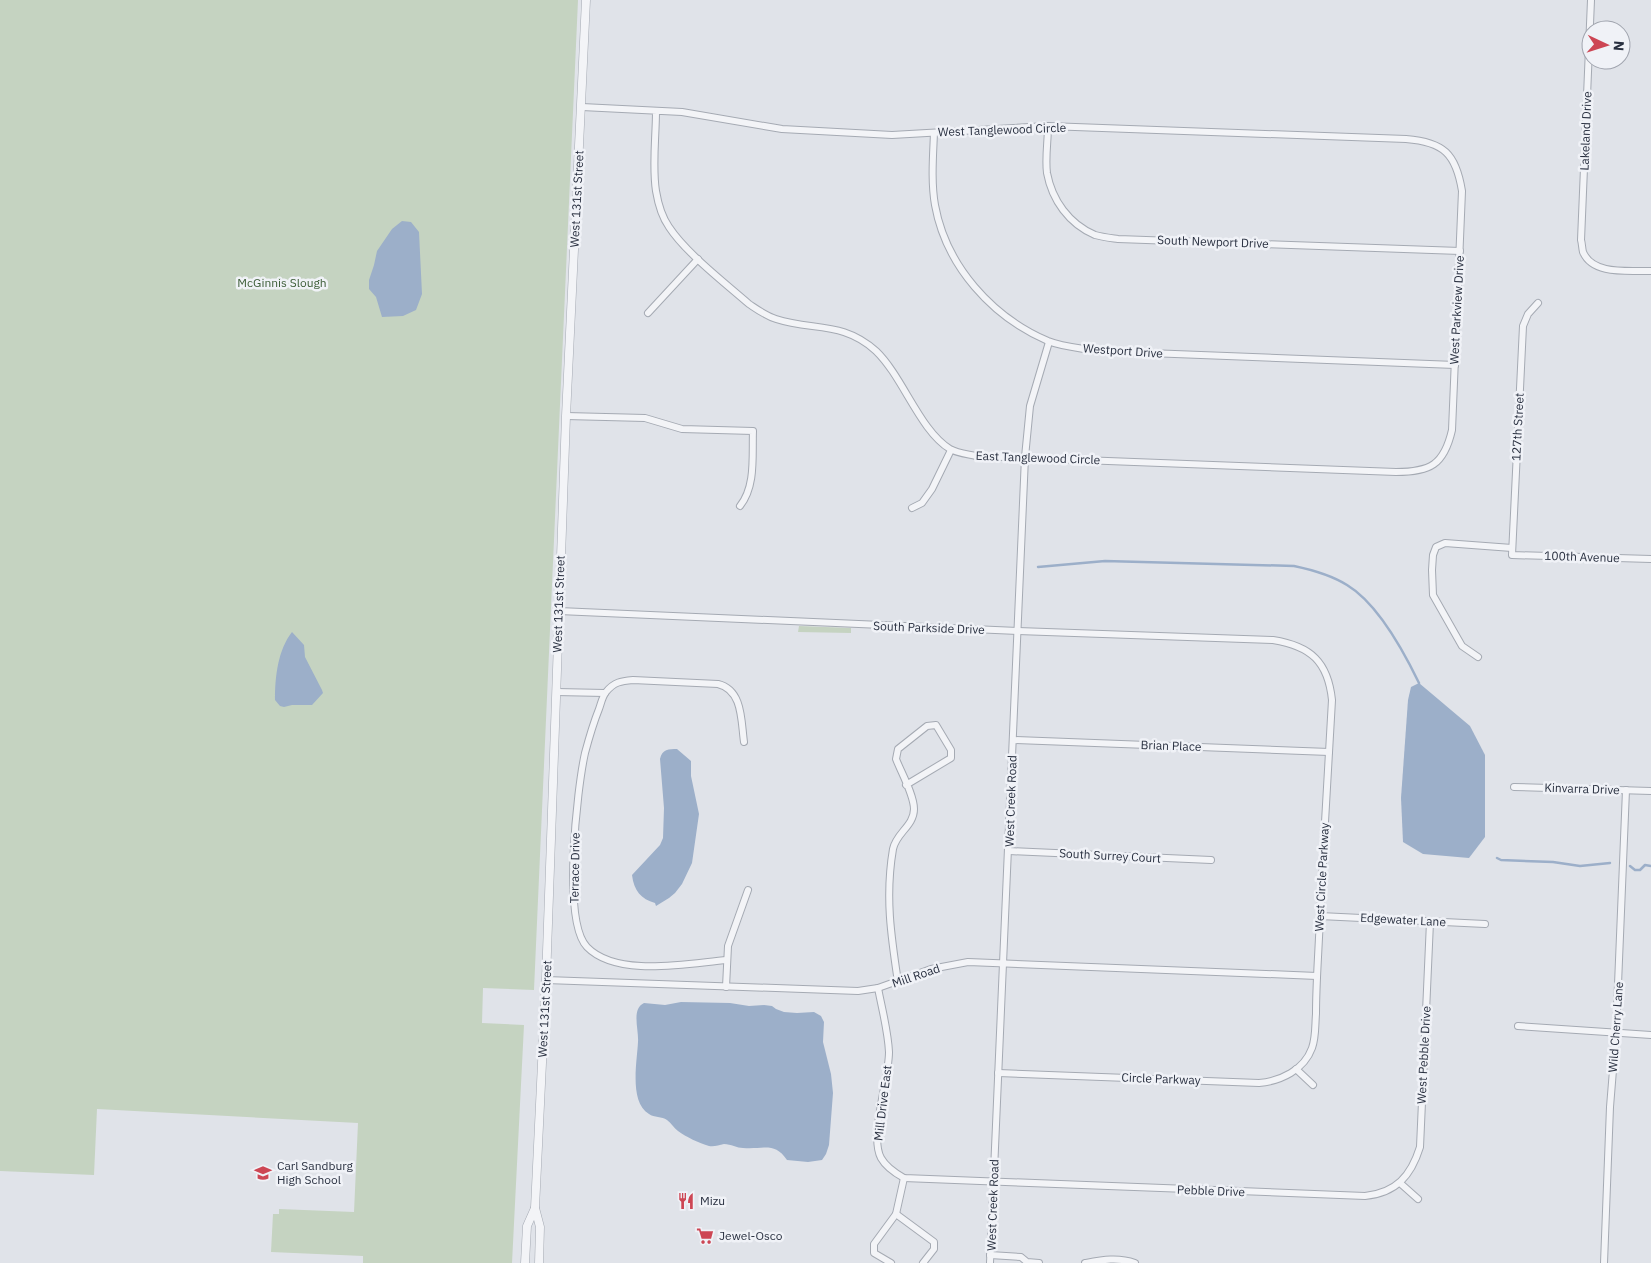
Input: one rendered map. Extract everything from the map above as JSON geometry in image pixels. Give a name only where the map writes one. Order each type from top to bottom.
[{"type":"street","name":"West 131st Street","points":[[539,1263],[540,1227],[535,1208],[546,980],[566,416],[586,0]]},
{"type":"street","name":"Lakeland Drive","points":[[1591,0],[1581,240],[1583,252],[1590,260],[1606,270],[1651,271]]},
{"type":"street","name":"West Tanglewood Circle","points":[[582,107],[682,112],[782,129],[892,135],[1048,126],[1412,140],[1441,148],[1450,155]]},
{"type":"street","name":"East Tanglewood Circle","points":[[656,111],[654,174],[659,205],[668,227],[698,259],[749,304],[762,313],[790,322],[832,328],[848,333],[876,351],[889,366],[930,430],[951,450],[976,456],[1396,472],[1411,472],[1437,463]]},
{"type":"street","name":"South Newport Drive","points":[[1048,126],[1047,171],[1051,189],[1060,208],[1074,223],[1096,235],[1118,239],[1460,251]]},
{"type":"street","name":"Westport Drive","points":[[934,133],[933,184],[935,205],[940,225],[964,274],[980,294],[998,311],[1031,333],[1050,342],[1097,351],[1455,366]]},
{"type":"street","name":"West Parkview Drive","points":[[1437,463],[1449,443],[1452,430],[1460,251],[1462,191],[1458,170],[1450,155]]},
{"type":"street","points":[[648,313],[698,259]]},
{"type":"street","name":"127th Street","points":[[1512,551],[1523,326],[1528,314],[1538,303]]},
{"type":"street","name":"West Creek Road","points":[[990,1263],[1026,457],[1030,406],[1050,342]]},
{"type":"street","points":[[566,416],[645,418],[682,429],[753,431],[750,488],[747,498],[740,506]]},
{"type":"street","points":[[912,508],[922,502],[932,490],[951,450]]},
{"type":"street","name":"100th Avenue","points":[[1478,657],[1462,646],[1436,602],[1432,587],[1433,555],[1436,547],[1444,543],[1512,551],[1651,559]]},
{"type":"street","name":"South Parkside Drive","points":[[559,612],[1273,640],[1299,646],[1317,659],[1328,679]]},
{"type":"street","name":"West Circle Parkway","points":[[1296,1069],[1312,1050],[1315,1038],[1332,700],[1328,679]]},
{"type":"street","points":[[556,692],[605,694],[614,684],[621,681],[718,684],[732,691],[737,700],[744,742]]},
{"type":"street","name":"Terrace Drive","points":[[605,694],[590,734],[581,777],[573,860],[574,913],[580,936],[586,947],[595,954],[618,964],[653,966],[727,960]]},
{"type":"street","points":[[898,982],[890,929],[888,894],[893,847],[896,839],[910,823],[914,810],[896,759],[898,749],[927,726],[936,725],[951,750],[950,758],[906,785]]},
{"type":"street","name":"Brian Place","points":[[1013,740],[1329,752]]},
{"type":"street","name":"Kinvarra Drive","points":[[1514,787],[1651,791]]},
{"type":"street","name":"Wild Cherry Lane","points":[[1604,1263],[1626,790]]},
{"type":"street","name":"South Surrey Court","points":[[1009,851],[1211,860]]},
{"type":"street","points":[[726,988],[728,946],[748,890]]},
{"type":"street","name":"Edgewater Lane","points":[[1320,916],[1485,924]]},
{"type":"street","name":"West Pebble Drive","points":[[1400,1182],[1408,1174],[1416,1161],[1420,1147],[1430,922]]},
{"type":"street","name":"Mill Road","points":[[546,980],[726,988],[858,991],[898,982],[931,969],[968,962],[1317,976]]},
{"type":"street","name":"Mill Drive East","points":[[878,988],[889,1052],[877,1146],[881,1157],[888,1166],[904,1178]]},
{"type":"street","points":[[1518,1026],[1651,1035]]},
{"type":"street","points":[[1296,1069],[1313,1086]]},
{"type":"street","name":"Circle Parkway","points":[[998,1073],[1258,1083],[1272,1082],[1296,1069]]},
{"type":"street","points":[[891,1263],[874,1253],[874,1244],[896,1214],[904,1178],[993,1183]]},
{"type":"street","points":[[1400,1182],[1418,1199]]},
{"type":"street","name":"Pebble Drive","points":[[993,1183],[1365,1196],[1379,1195],[1391,1190],[1400,1182]]},
{"type":"street","name":"West 131st Street","points":[[525,1263],[527,1226],[535,1208]]},
{"type":"street","points":[[896,1214],[934,1242],[934,1248],[923,1263]]},
{"type":"street","points":[[990,1255],[1021,1257],[1027,1263],[1039,1263]]},
{"type":"street","points":[[1085,1263],[1105,1259],[1127,1260],[1135,1263]]},
{"type":"green space","name":"McGinnis Slough","points":[[0,0],[578,0],[534,990],[483,988],[482,1023],[524,1025],[512,1263],[363,1263],[363,1256],[271,1252],[273,1214],[279,1214],[279,1209],[354,1212],[358,1123],[97,1109],[94,1175],[0,1171]]},
{"type":"green space","points":[[799,626],[851,628],[851,633],[798,632]]},
{"type":"water","points":[[402,221],[411,222],[419,232],[422,294],[416,310],[403,316],[382,317],[376,297],[369,289],[369,280],[377,251],[392,229]]},
{"type":"water","points":[[292,632],[304,645],[305,657],[323,693],[312,705],[284,707],[280,706],[275,700],[280,655]]},
{"type":"water","points":[[1419,683],[1470,726],[1485,755],[1485,837],[1469,858],[1423,854],[1403,842],[1401,798],[1408,700],[1411,687]]},
{"type":"water","points":[[677,749],[691,761],[691,776],[699,814],[692,863],[682,884],[675,893],[656,906],[655,903],[639,894],[634,886],[632,875],[660,845],[663,838],[664,808],[660,759],[664,751]]},
{"type":"water","points":[[681,1002],[730,1003],[749,1006],[764,1005],[772,1006],[784,1012],[814,1012],[821,1016],[824,1022],[823,1042],[831,1074],[833,1093],[829,1145],[822,1160],[808,1162],[787,1160],[773,1148],[741,1148],[724,1144],[709,1146],[697,1142],[677,1130],[667,1120],[651,1115],[643,1108],[636,1091],[638,1042],[636,1020],[638,1010],[644,1003],[665,1005]]},
{"type":"waterway","points":[[1038,567],[1105,561],[1294,566],[1315,571],[1335,578],[1347,585],[1369,604],[1398,643],[1419,683]]},
{"type":"waterway","points":[[1497,858],[1501,860],[1553,862],[1580,866],[1610,863]]},
{"type":"waterway","points":[[1630,866],[1635,870],[1640,870],[1645,865],[1651,866]]},
{"type":"place","name":"Carl Sandburg High School","points":[[263,1173]]},
{"type":"place","name":"Mizu","points":[[686,1201]]},
{"type":"place","name":"Jewel-Osco","points":[[705,1236]]}]
